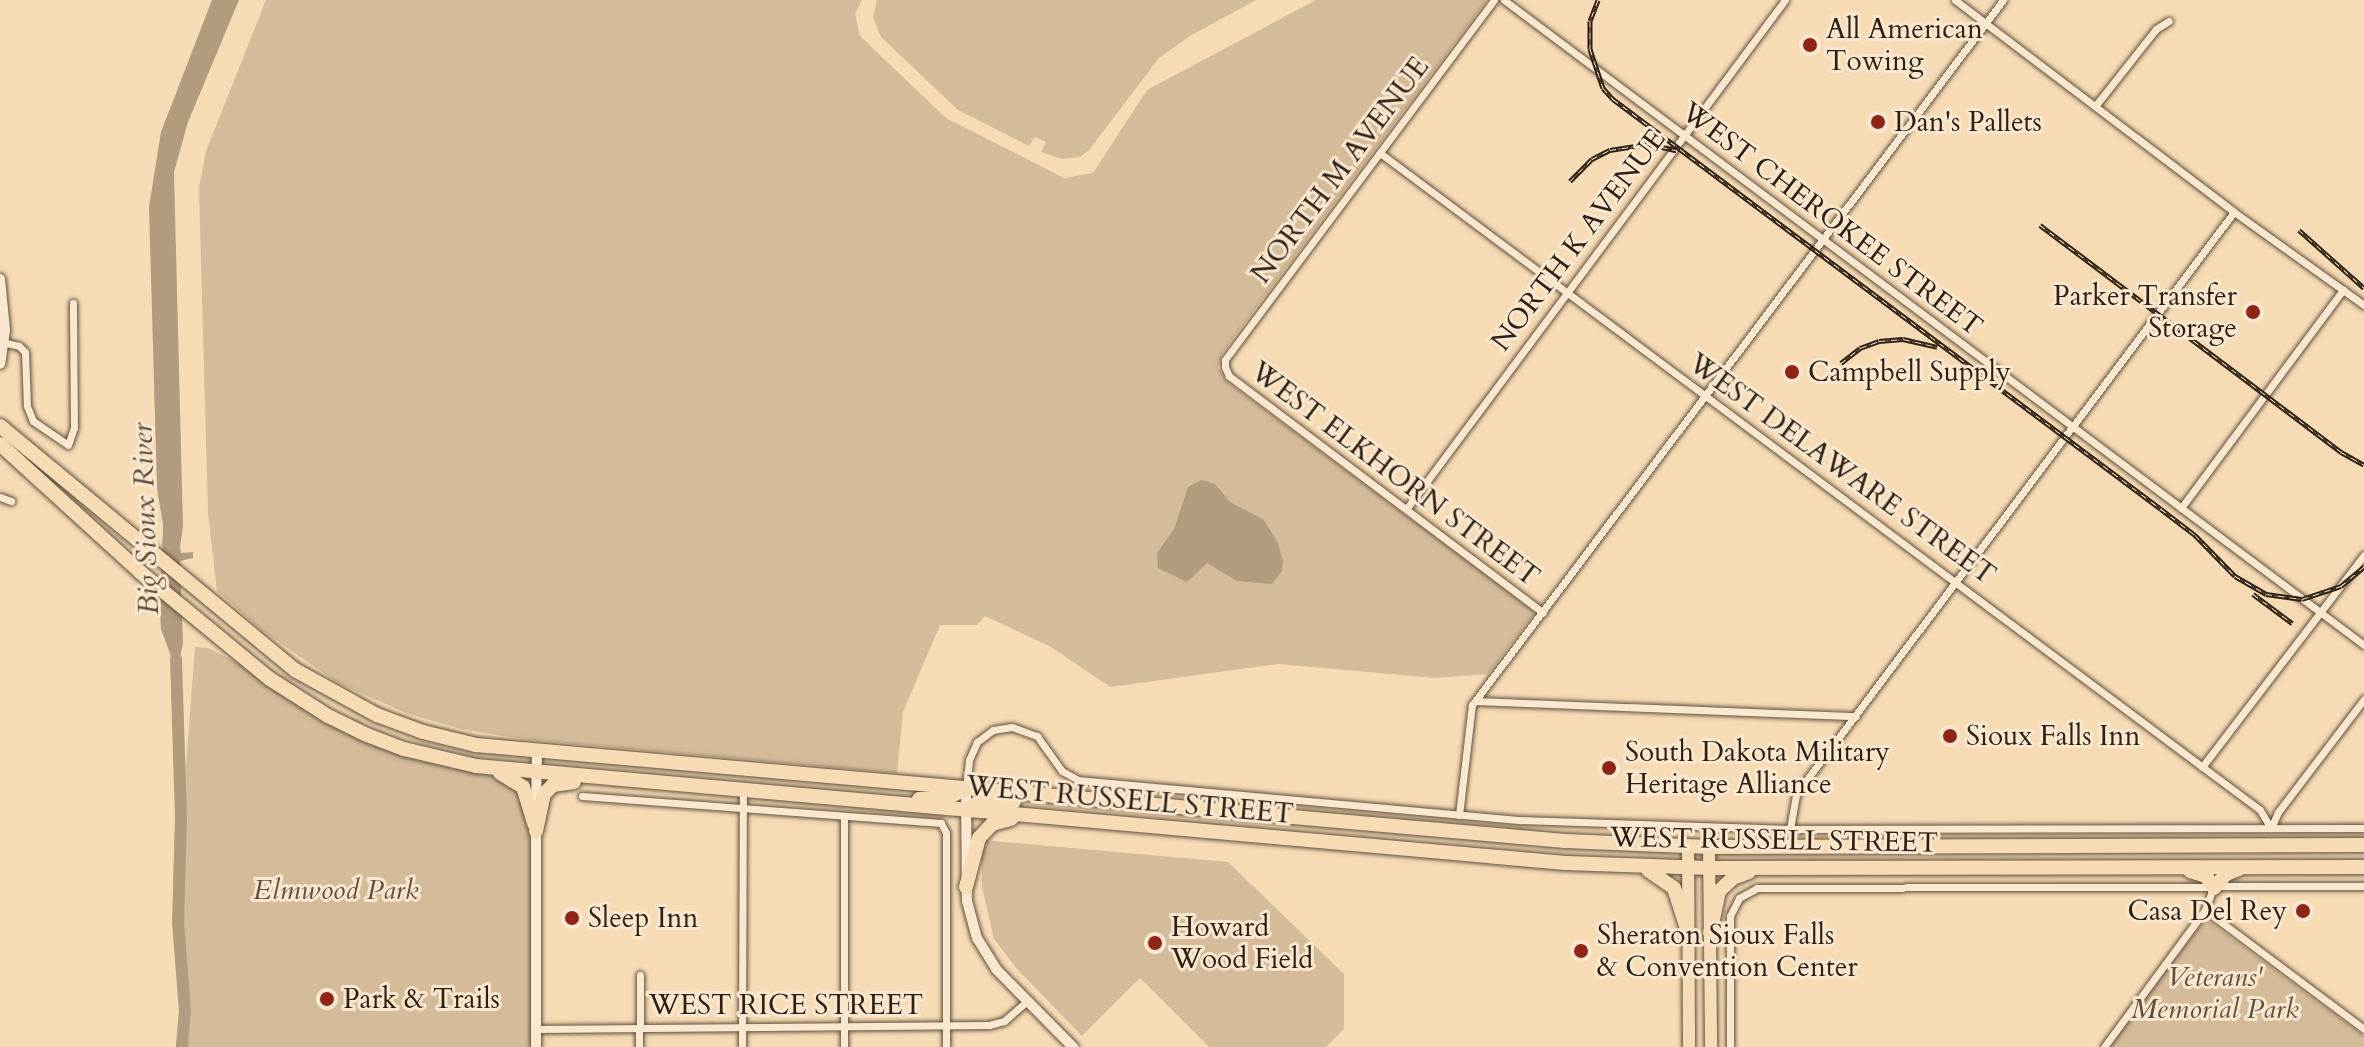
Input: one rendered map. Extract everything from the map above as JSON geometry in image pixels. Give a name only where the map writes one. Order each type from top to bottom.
[{"type":"highway","name":"WEST RUSSELL STREET","points":[[0,426],[295,670],[356,706],[449,739],[537,752],[1521,838],[1709,847],[2364,845]]},
{"type":"highway","name":"WEST RUSSELL STREET","points":[[4,449],[214,636],[270,679],[347,726],[404,749],[476,766],[1516,860],[1628,866],[2364,867]]},
{"type":"highway","points":[[476,766],[519,783],[529,800],[536,831]]},
{"type":"highway","points":[[536,831],[542,800],[553,785],[618,780]]},
{"type":"highway","points":[[867,802],[946,798],[966,789]]},
{"type":"highway","points":[[967,811],[984,802],[1082,799]]},
{"type":"highway","points":[[966,887],[977,843],[986,828],[1005,819],[1051,819]]},
{"type":"highway","points":[[1628,866],[1656,873],[1672,884],[1681,901],[1688,932]]},
{"type":"highway","points":[[2159,868],[2202,873],[2214,888],[2226,874],[2251,867]]},
{"type":"highway","points":[[1710,933],[1716,897],[1733,878],[1751,871],[1795,868]]},
{"type":"main road","points":[[0,279],[0,364]]},
{"type":"main road","points":[[536,1047],[537,752]]},
{"type":"main road","points":[[966,789],[966,887],[970,914],[983,948],[1027,1001],[1073,1047]]},
{"type":"main road","points":[[1688,846],[1689,1047]]},
{"type":"main road","points":[[1709,847],[1711,1047]]},
{"type":"main road","points":[[1689,1010],[1697,1047]]},
{"type":"street","name":"NORTH M AVENUE","points":[[1225,367],[1225,360],[1494,0]]},
{"type":"street","name":"WEST CHEROKEE STREET","points":[[1504,0],[2364,645]]},
{"type":"street","name":"NORTH K AVENUE","points":[[1407,508],[1785,0]]},
{"type":"street","points":[[1955,0],[2234,212],[2364,305]]},
{"type":"street","points":[[1459,815],[1471,711],[1476,701],[2003,0]]},
{"type":"street","points":[[2096,105],[2156,29],[2169,21]]},
{"type":"street","name":"WEST DELAWARE STREET","points":[[1380,153],[2260,810],[2271,828]]},
{"type":"street","points":[[1790,829],[1796,794],[2234,212]]},
{"type":"street","points":[[2181,508],[2343,290]]},
{"type":"street","points":[[2,342],[19,346],[25,352],[27,406],[33,421],[68,445],[74,428],[73,303]]},
{"type":"street","name":"WEST ELKHORN STREET","points":[[1225,367],[1229,376],[1543,613]]},
{"type":"street","points":[[0,497],[11,501]]},
{"type":"street","points":[[2202,767],[2364,555]]},
{"type":"street","points":[[2271,828],[2278,812],[2364,699]]},
{"type":"street","points":[[1476,701],[1856,716]]},
{"type":"street","name":"WEST RUSSELL STREET","points":[[966,789],[969,760],[977,742],[993,730],[1012,727],[1037,736],[1062,771],[1078,780],[1459,815],[1598,825],[1790,829],[2364,828]]},
{"type":"street","points":[[742,1047],[743,791]]},
{"type":"street","name":"WEST RUSSELL STREET","points":[[582,796],[844,818],[937,822],[945,826],[946,1026]]},
{"type":"street","points":[[844,818],[844,1047]]},
{"type":"street","points":[[1957,829],[1957,847]]},
{"type":"street","name":"WEST RUSSELL STREET","points":[[1730,1047],[1729,925],[1739,898],[1751,890],[2364,886]]},
{"type":"street","points":[[2104,1047],[2205,910],[2214,888]]},
{"type":"street","points":[[2205,910],[2364,1029]]},
{"type":"street","points":[[639,1047],[640,975]]},
{"type":"street","name":"WEST RICE STREET","points":[[536,1029],[998,1024],[1027,1001]]},
{"type":"street","points":[[946,1026],[946,1047]]},
{"type":"green space","points":[[266,0],[862,0],[855,14],[860,36],[946,118],[1064,178],[1093,173],[1147,90],[1316,0],[1487,0],[1223,352],[1218,367],[1227,382],[1501,586],[1532,610],[1533,615],[1488,674],[1435,678],[1278,664],[1110,687],[1051,647],[985,616],[977,625],[940,625],[903,712],[897,773],[523,739],[461,729],[406,713],[338,683],[263,631],[217,591],[208,513],[199,188],[206,151]]},
{"type":"green space","points":[[877,0],[1256,0],[1190,36],[1159,58],[1089,150],[1080,157],[1062,159],[1041,152],[1046,142],[1035,137],[1029,146],[958,110],[881,37],[873,17]]},
{"type":"green space","name":"Elmwood Park","points":[[195,647],[208,648],[270,679],[347,726],[523,787],[536,831],[536,1047],[182,1047],[185,1010],[178,922],[179,855]]},
{"type":"green space","name":"Howard Wood Field","points":[[981,840],[1228,862],[1344,974],[1344,1029],[1326,1047],[1209,1047],[1140,978],[1082,1036],[1017,969],[994,939],[982,887]]},
{"type":"green space","name":"Veterans' Memorial Park","points":[[2206,919],[2364,1036],[2364,1047],[2104,1047]]},
{"type":"shaded area","points":[[212,0],[239,0],[188,122],[174,172],[183,527],[180,546],[181,553],[193,552],[193,558],[180,561],[183,643],[177,673],[161,629],[163,525],[157,488],[149,207],[161,132]]},
{"type":"shaded area","points":[[1201,480],[1215,484],[1230,502],[1264,520],[1278,543],[1283,561],[1282,571],[1272,584],[1237,581],[1207,563],[1187,582],[1158,568],[1157,553],[1174,529],[1188,487]]},
{"type":"waterway","name":"Big Sioux River","points":[[176,659],[181,816],[178,922],[185,1010],[182,1047]]},
{"type":"railway","points":[[1598,0],[1590,21],[1590,49],[1603,88],[1613,99],[2195,535],[2235,576],[2266,594],[2302,599],[2341,586],[2364,567]]},
{"type":"railway","points":[[1570,181],[1592,159],[1610,150],[1649,144],[1676,150]]},
{"type":"railway","points":[[2040,225],[2341,452],[2364,465]]},
{"type":"railway","points":[[2299,230],[2364,288]]},
{"type":"railway","points":[[1841,363],[1860,348],[1879,341],[1903,339],[1937,347]]},
{"type":"railway","points":[[2253,594],[2292,623]]},
{"type":"place","name":"All American Towing","points":[[1810,45]]},
{"type":"place","name":"Dan's Pallets","points":[[1878,122]]},
{"type":"place","name":"Parker Transfer Storage","points":[[2253,312]]},
{"type":"place","name":"Campbell Supply","points":[[1792,372]]},
{"type":"place","name":"Sioux Falls Inn","points":[[1950,736]]},
{"type":"place","name":"South Dakota Military Heritage Alliance","points":[[1609,768]]},
{"type":"place","name":"Casa Del Rey","points":[[2303,911]]},
{"type":"place","name":"Sleep Inn","points":[[572,918]]},
{"type":"place","name":"Howard Wood Field","points":[[1155,943]]},
{"type":"place","name":"Sheraton Sioux Falls & Convention Center","points":[[1581,951]]},
{"type":"place","name":"Park & Trails","points":[[327,999]]}]
